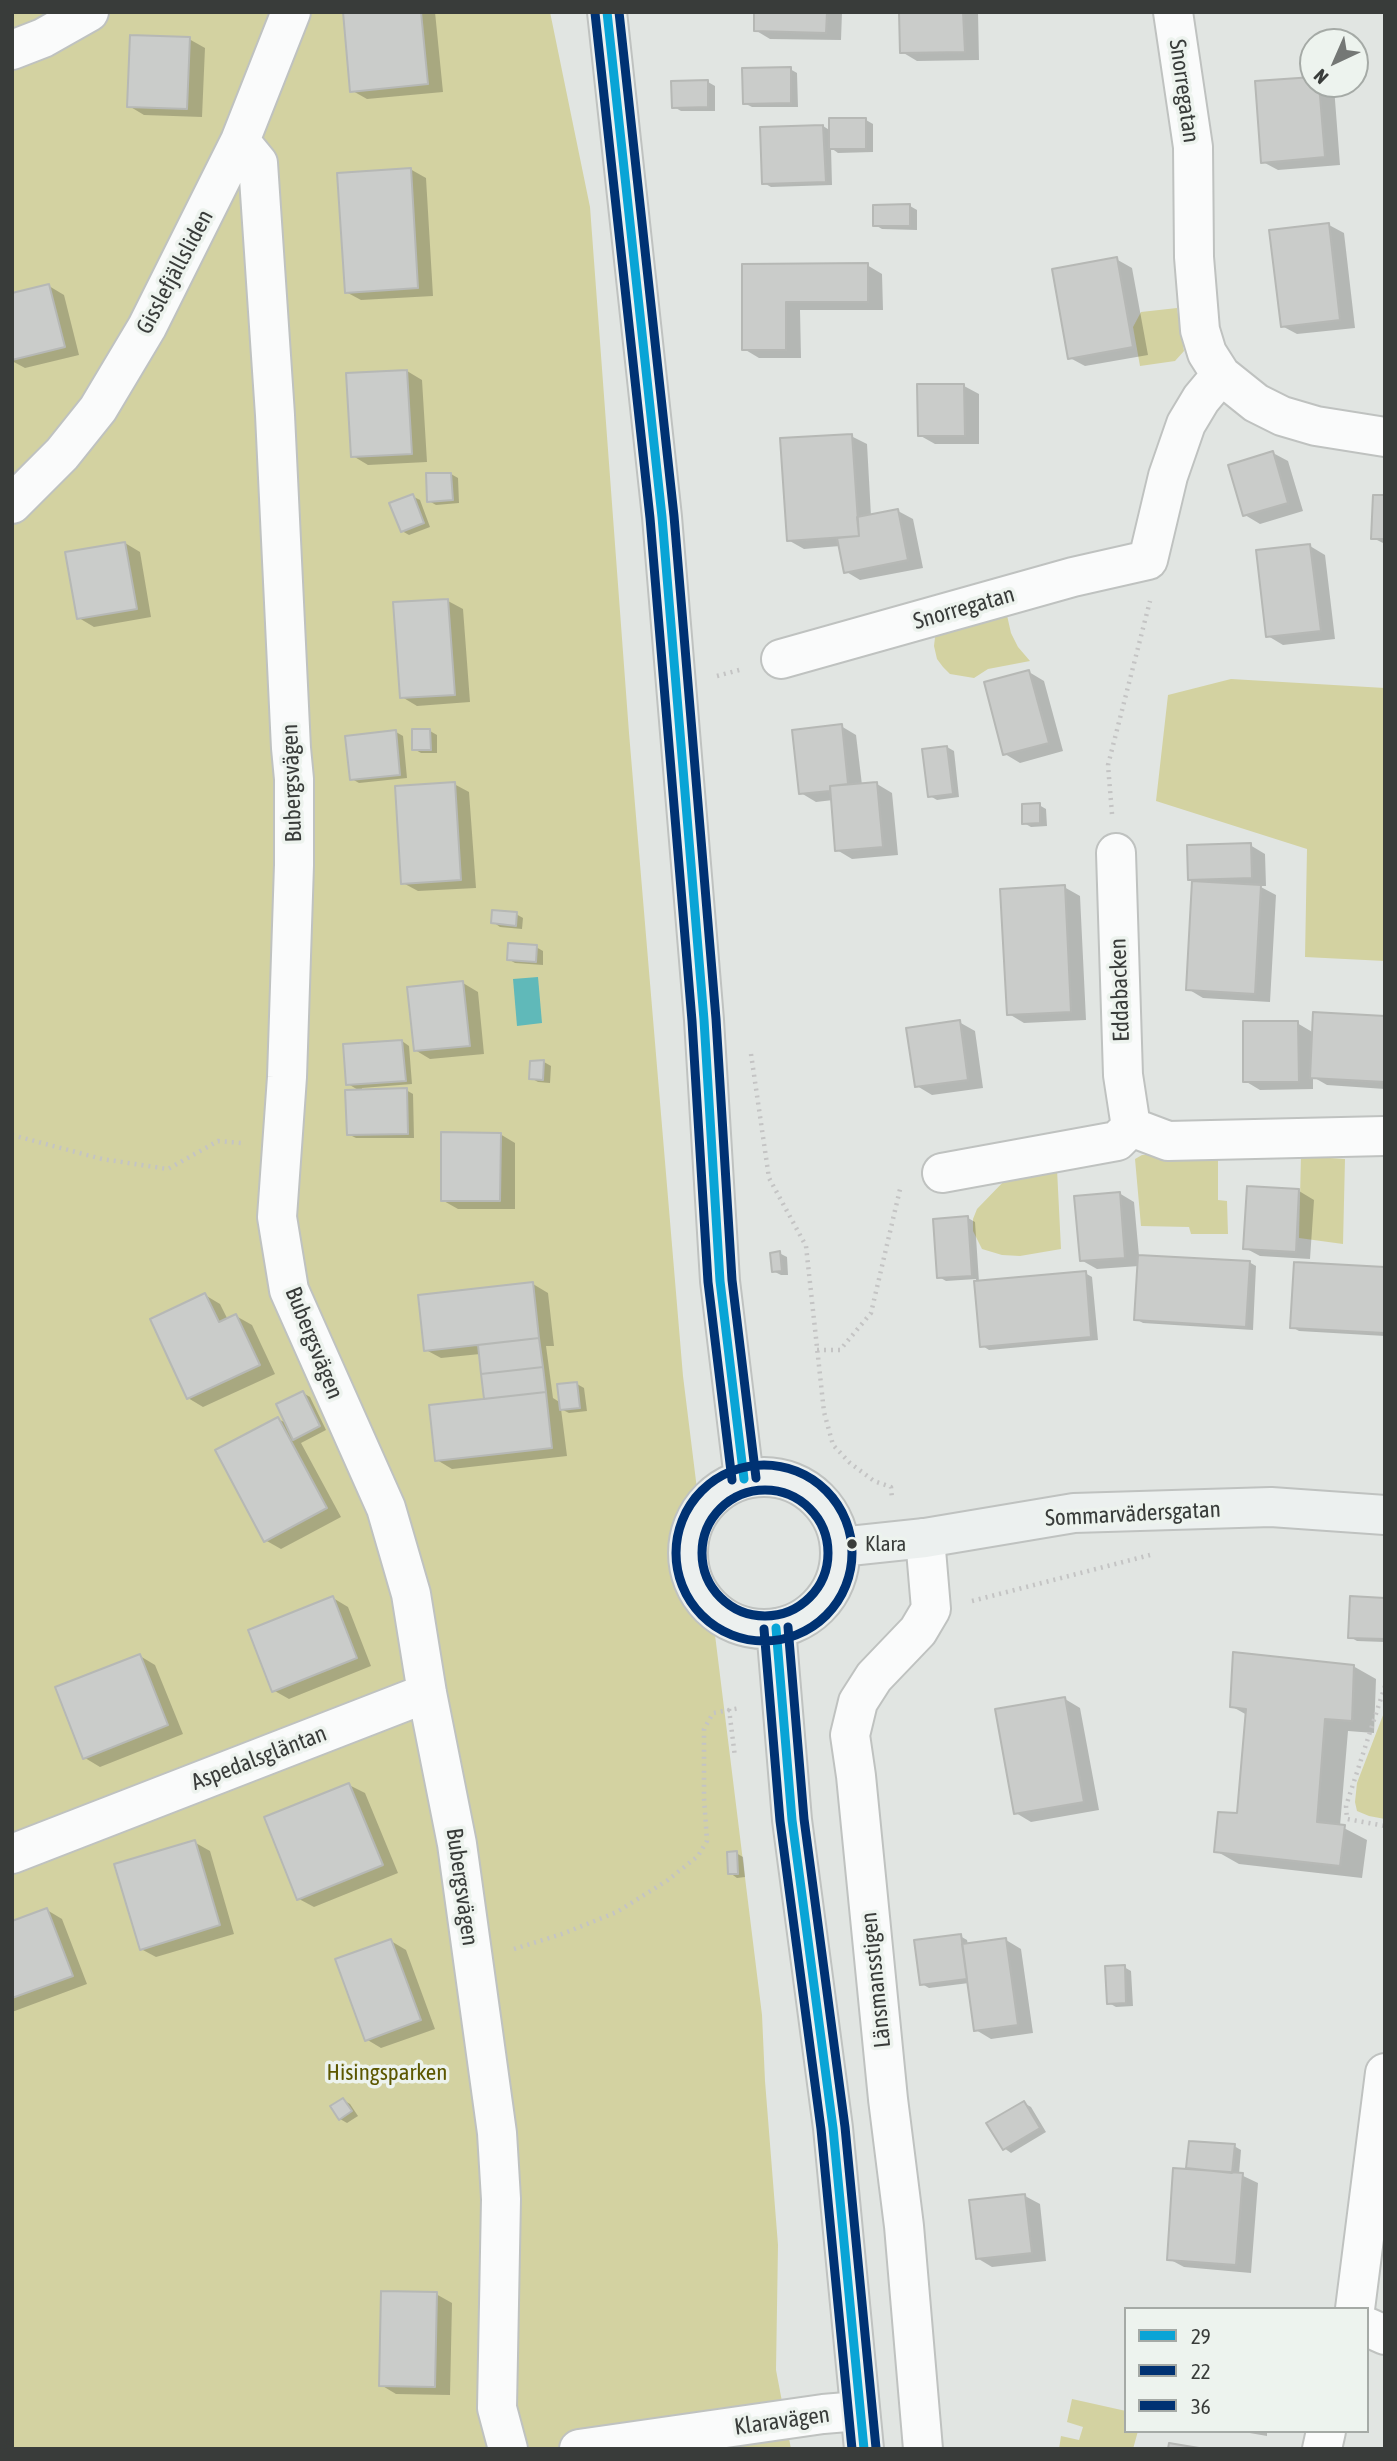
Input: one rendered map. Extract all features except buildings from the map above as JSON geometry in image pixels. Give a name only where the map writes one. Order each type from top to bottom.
[{"type":"street","points":[[12,50],[43,38],[89,12]]},
{"type":"street","name":"Gisslefjällsliden","points":[[12,504],[62,454],[98,409],[148,327],[240,141],[291,12]]},
{"type":"street","points":[[607,12],[662,517],[698,948],[720,1281],[744,1479]]},
{"type":"street","name":"Snorregatan","points":[[1173,12],[1193,147],[1194,257],[1200,330],[1207,353],[1221,375],[1256,403],[1282,416],[1316,426],[1385,437]]},
{"type":"street","name":"Bubergsvägen","points":[[240,141],[258,163],[275,415],[291,748],[295,779],[287,1077],[277,1217],[289,1290],[386,1508],[411,1594],[427,1693],[457,1844],[497,2133],[501,2199],[497,2408],[508,2449]]},
{"type":"street","points":[[1150,576],[1168,476],[1186,424],[1201,399],[1221,375]]},
{"type":"street","name":"Snorregatan","points":[[781,659],[1073,577],[1150,576]]},
{"type":"street","name":"Eddabacken","points":[[1116,853],[1123,1075],[1130,1126]]},
{"type":"street","points":[[942,1173],[1117,1141],[1130,1126],[1168,1141],[1385,1136]]},
{"type":"street","points":[[756,1476],[791,1481],[811,1492],[833,1519],[840,1547],[840,1567],[836,1580],[822,1603],[801,1620],[776,1628],[744,1626],[716,1612],[702,1597],[688,1558],[690,1536],[702,1508],[725,1487],[756,1476]]},
{"type":"street","name":"Sommarvädersgatan","points":[[840,1547],[925,1538],[1074,1513],[1272,1507],[1385,1516]]},
{"type":"street","points":[[925,1538],[931,1609]]},
{"type":"street","name":"Länsmansstigen","points":[[923,2449],[904,2226],[850,1735],[858,1702],[874,1677],[918,1631],[931,1609]]},
{"type":"street","points":[[776,1628],[780,1703],[792,1820],[833,2128],[864,2449]]},
{"type":"street","name":"Aspedalsgläntan","points":[[12,1854],[427,1693]]},
{"type":"street","points":[[1355,2307],[1385,2073]]},
{"type":"street","points":[[1369,2328],[1385,2335]]},
{"type":"street","name":"Klaravägen","points":[[579,2449],[859,2411]]},
{"type":"path","points":[[1116,853],[1108,765],[1150,576]]},
{"type":"path","points":[[750,1048],[769,1178],[806,1246],[824,1412],[833,1444],[850,1463],[874,1481],[891,1487]]},
{"type":"path","points":[[12,1135],[102,1159],[169,1169],[218,1141],[244,1143],[281,1154]]},
{"type":"path","points":[[817,1350],[840,1350],[871,1313],[902,1182],[942,1173]]},
{"type":"path","points":[[931,1609],[1003,1594],[1163,1552]]},
{"type":"path","points":[[1385,1686],[1346,1806],[1348,1819],[1385,1826]]},
{"type":"path","points":[[473,1961],[528,1946],[593,1923],[638,1899],[685,1868],[698,1856],[707,1841],[704,1798],[705,1729],[713,1713],[780,1703]]},
{"type":"path","points":[[729,1709],[735,1757]]},
{"type":"green space","name":"Hisingsparken","points":[[12,12],[550,12],[590,207],[629,733],[683,1376],[762,2015],[778,2245],[776,2370],[791,2449],[12,2449]]},
{"type":"green space","points":[[1177,308],[1184,351],[1175,361],[1140,366],[1133,327],[1141,312]]},
{"type":"green space","points":[[1006,611],[1011,633],[1030,661],[988,669],[974,678],[950,674],[943,667],[937,659],[934,646],[936,629]]},
{"type":"green space","points":[[1231,679],[1385,688],[1385,961],[1305,957],[1307,849],[1156,801],[1168,695]]},
{"type":"green space","points":[[1218,1154],[1218,1200],[1227,1201],[1228,1234],[1191,1234],[1189,1227],[1141,1226],[1135,1159],[1142,1155]]},
{"type":"green space","points":[[1301,1156],[1345,1159],[1343,1244],[1299,1238]]},
{"type":"green space","points":[[1057,1169],[1061,1249],[1020,1256],[1002,1255],[982,1249],[973,1231],[973,1219],[977,1209],[1007,1178]]},
{"type":"green space","points":[[1385,1710],[1385,1819],[1357,1811],[1355,1802],[1357,1783]]},
{"type":"green space","points":[[1072,2399],[1124,2411],[1124,2433],[1137,2433],[1133,2449],[1059,2449],[1061,2436],[1079,2440],[1083,2427],[1067,2422]]},
{"type":"water","points":[[538,977],[542,1023],[517,1026],[513,979]]},
{"type":"transit line","name":"29","points":[[607,12],[662,517],[704,1020],[720,1281],[744,1479]]},
{"type":"transit line","name":"36","points":[[619,12],[674,516],[716,1019],[732,1280],[756,1478]]},
{"type":"transit line","name":"22","points":[[595,13],[650,518],[692,1021],[708,1282],[732,1480]]},
{"type":"transit line","name":"22","points":[[764,1465],[798,1471],[827,1490],[846,1519],[852,1553],[846,1587],[827,1616],[798,1635],[764,1641],[730,1635],[701,1616],[682,1587],[676,1553],[682,1519],[701,1490],[730,1471],[764,1465]]},
{"type":"transit line","name":"36","points":[[765,1490],[789,1495],[810,1508],[823,1529],[828,1553],[823,1577],[810,1598],[789,1611],[765,1616],[741,1611],[720,1598],[707,1577],[702,1553],[707,1529],[720,1508],[741,1495],[765,1490]]},
{"type":"transit line","name":"36","points":[[788,1627],[804,1819],[845,2127],[876,2448]]},
{"type":"transit line","name":"29","points":[[776,1628],[792,1820],[833,2128],[864,2449]]},
{"type":"transit line","name":"22","points":[[764,1629],[780,1821],[821,2129],[852,2449]]},
{"type":"place","name":"Klara","points":[[852,1544]]}]
